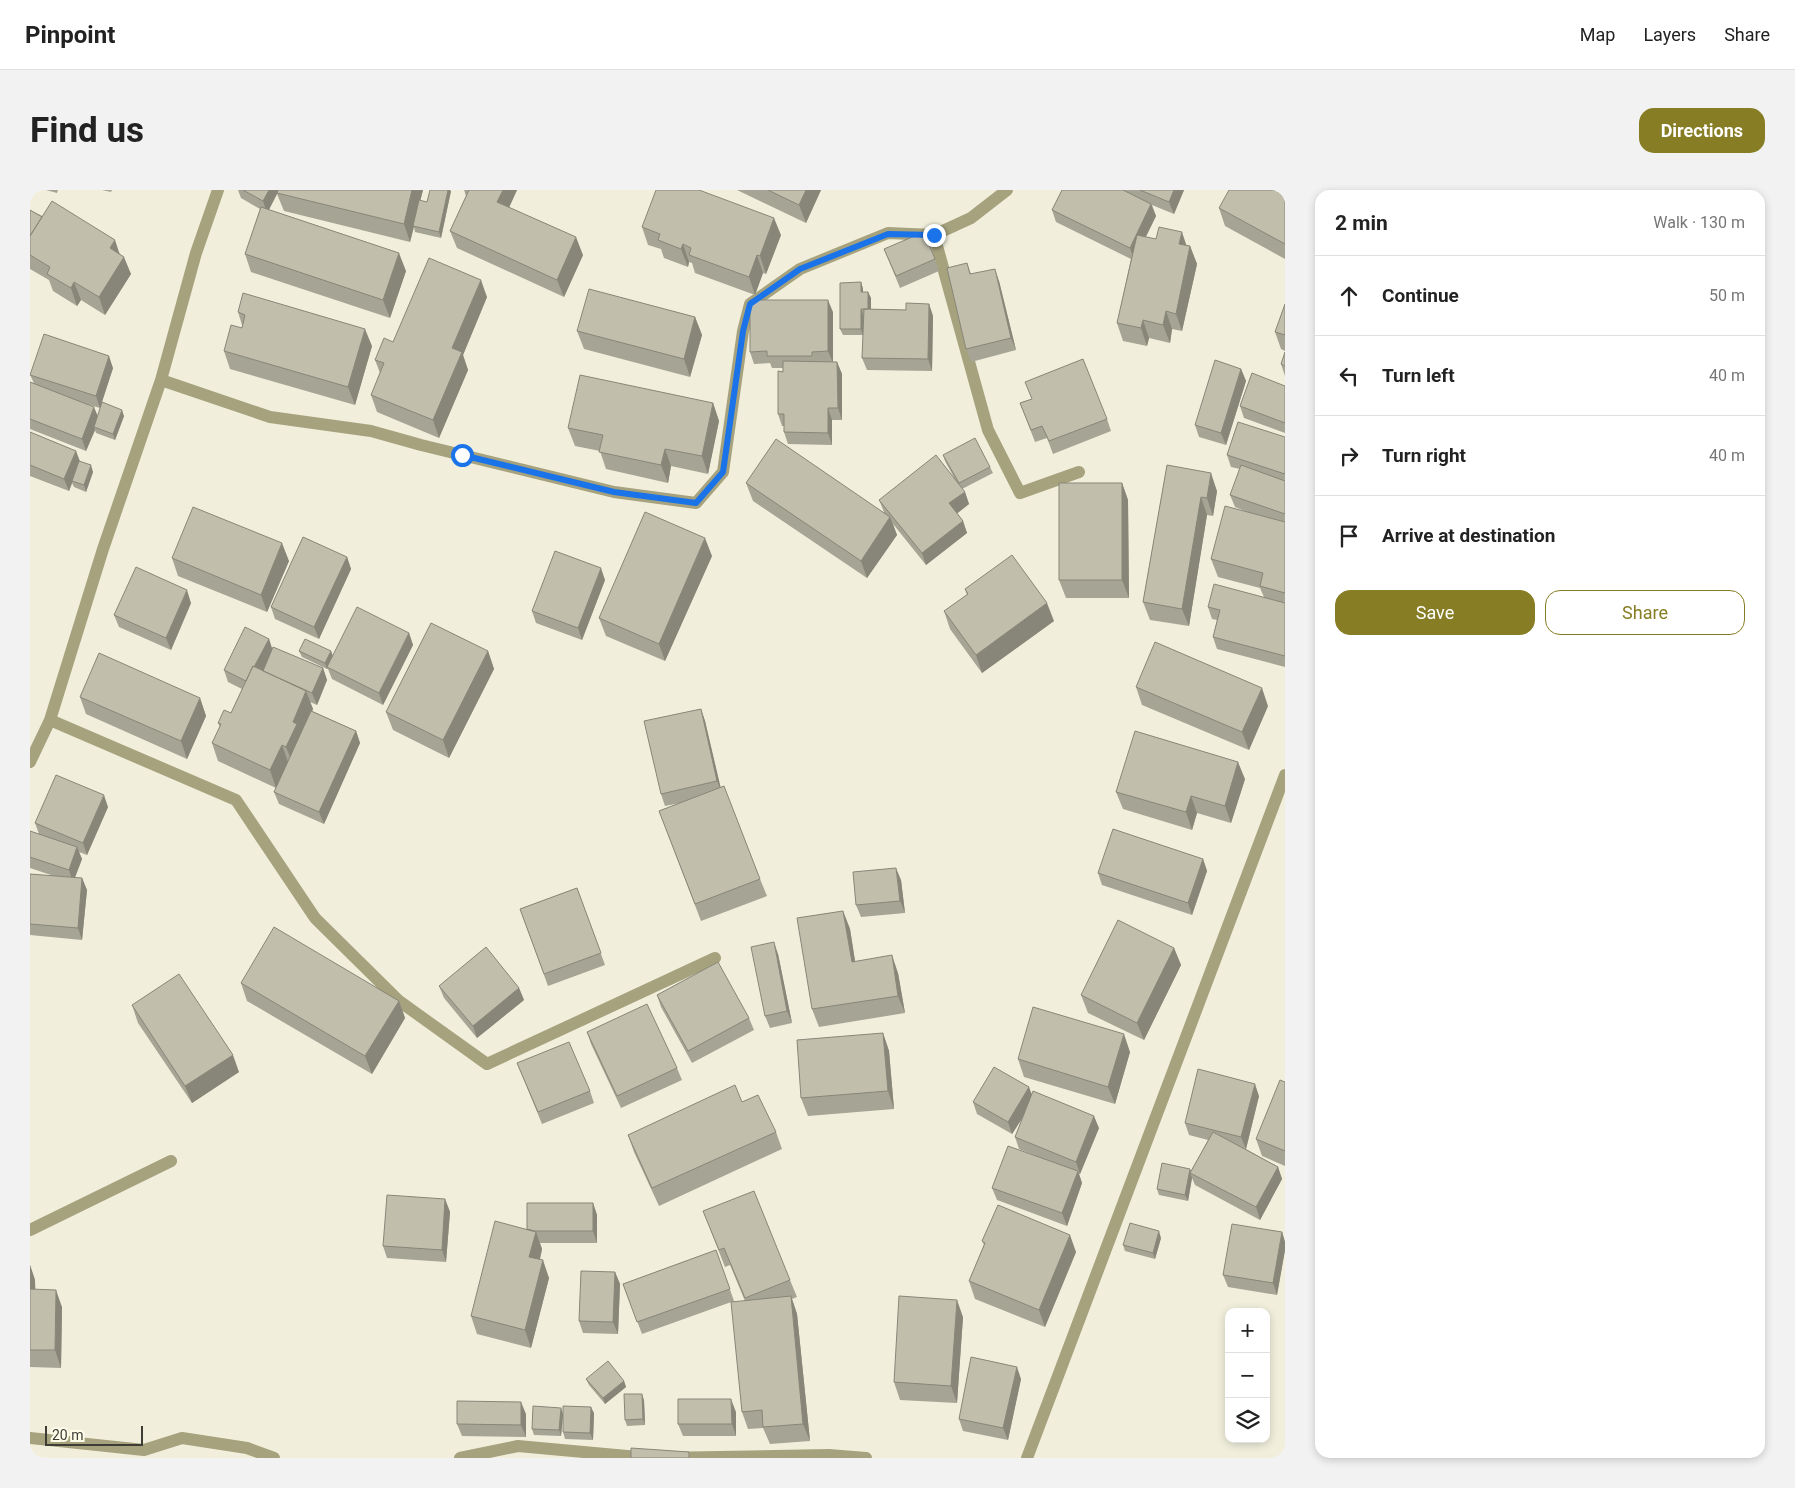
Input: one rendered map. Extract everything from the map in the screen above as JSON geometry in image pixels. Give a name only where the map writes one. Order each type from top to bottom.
[{"type":"street","points":[[30,762],[50,720],[103,550],[161,380],[196,253],[218,190]]},
{"type":"street","points":[[161,380],[270,417],[370,431],[614,492],[696,503],[723,472],[743,331],[750,304],[800,269],[888,234],[934,235],[971,218],[1007,190]]},
{"type":"street","points":[[934,235],[988,430],[1020,493],[1079,472]]},
{"type":"street","points":[[50,720],[236,800],[315,918],[399,1001],[487,1064],[715,958]]},
{"type":"street","points":[[1027,1458],[1285,776]]},
{"type":"street","points":[[30,1230],[171,1161]]},
{"type":"street","points":[[30,1438],[144,1454],[182,1438],[247,1448],[274,1458]]},
{"type":"street","points":[[460,1458],[518,1446],[649,1458]]},
{"type":"street","points":[[660,1458],[829,1455],[866,1458]]},
{"type":"building","points":[[243,190],[269,190],[263,201]]},
{"type":"building","points":[[278,190],[412,190],[404,224],[277,193]]},
{"type":"building","points":[[430,190],[448,190],[439,232],[413,226],[419,200],[427,202]]},
{"type":"building","points":[[469,190],[503,190],[497,202],[576,237],[557,280],[450,231]]},
{"type":"building","points":[[656,190],[699,190],[774,218],[760,256],[757,255],[749,277],[689,255],[691,248],[683,244],[681,249],[658,240],[660,234],[642,227]]},
{"type":"building","points":[[768,190],[806,190],[799,205]]},
{"type":"building","points":[[1062,190],[1123,190],[1151,204],[1130,248],[1052,210]]},
{"type":"building","points":[[1140,190],[1174,190],[1169,202]]},
{"type":"building","points":[[1229,190],[1285,190],[1285,244],[1219,208]]},
{"type":"building","points":[[52,201],[115,240],[110,248],[124,257],[99,297],[74,282],[71,288],[47,274],[50,267],[30,255],[30,236]]},
{"type":"building","points":[[261,207],[399,253],[383,300],[245,254]]},
{"type":"building","points":[[30,210],[42,217],[30,236]]},
{"type":"building","points":[[1159,227],[1182,232],[1179,244],[1190,246],[1176,314],[1166,311],[1163,325],[1143,320],[1141,328],[1117,323],[1137,235],[1156,239]]},
{"type":"building","points":[[924,232],[935,259],[896,276],[884,249]]},
{"type":"building","points":[[429,258],[481,280],[452,348],[462,352],[433,420],[371,395],[384,363],[375,360],[384,338],[393,342]]},
{"type":"building","points":[[967,263],[970,274],[995,269],[1011,338],[966,349],[947,268]]},
{"type":"building","points":[[861,282],[861,292],[868,292],[868,309],[861,309],[861,329],[840,329],[840,283]]},
{"type":"building","points":[[589,289],[695,317],[684,359],[577,331]]},
{"type":"building","points":[[243,293],[365,329],[348,387],[224,351],[231,325],[242,328],[245,315],[238,312]]},
{"type":"building","points":[[750,300],[828,300],[828,351],[812,352],[812,356],[767,356],[767,351],[750,352]]},
{"type":"building","points":[[906,303],[929,304],[928,359],[862,358],[864,309],[906,310]]},
{"type":"building","points":[[1285,304],[1285,335],[1275,332]]},
{"type":"building","points":[[44,334],[109,356],[96,396],[30,375]]},
{"type":"building","points":[[1285,352],[1285,366],[1281,364]]},
{"type":"building","points":[[1083,359],[1107,419],[1049,441],[1042,426],[1031,430],[1020,403],[1032,399],[1025,382]]},
{"type":"building","points":[[1215,360],[1241,369],[1221,433],[1195,425]]},
{"type":"building","points":[[783,361],[837,362],[838,408],[828,408],[828,433],[784,432],[784,414],[778,414],[778,371],[783,372]]},
{"type":"building","points":[[1252,373],[1285,386],[1285,423],[1240,406]]},
{"type":"building","points":[[580,375],[713,403],[702,456],[665,449],[661,465],[599,452],[603,435],[568,428]]},
{"type":"building","points":[[30,382],[94,407],[82,439],[30,419]]},
{"type":"building","points":[[102,402],[122,410],[113,434],[94,427]]},
{"type":"building","points":[[1238,422],[1285,437],[1285,474],[1227,455]]},
{"type":"building","points":[[30,432],[76,451],[64,479],[30,465]]},
{"type":"building","points":[[975,438],[990,467],[959,483],[943,455]]},
{"type":"building","points":[[776,439],[890,517],[861,561],[746,483]]},
{"type":"building","points":[[936,455],[965,492],[949,503],[963,521],[922,553],[879,500]]},
{"type":"building","points":[[79,461],[91,465],[84,485],[72,481]]},
{"type":"building","points":[[1167,465],[1211,473],[1207,498],[1201,497],[1182,609],[1143,602]]},
{"type":"building","points":[[1241,465],[1285,481],[1285,514],[1230,495]]},
{"type":"building","points":[[1059,483],[1122,483],[1122,580],[1059,580]]},
{"type":"building","points":[[1225,506],[1285,522],[1285,593],[1260,586],[1263,573],[1211,559]]},
{"type":"building","points":[[193,507],[282,543],[261,595],[172,558]]},
{"type":"building","points":[[645,512],[705,538],[659,644],[599,618]]},
{"type":"building","points":[[303,537],[347,557],[314,627],[271,607]]},
{"type":"building","points":[[555,551],[601,568],[578,628],[532,611]]},
{"type":"building","points":[[1012,555],[1047,603],[976,655],[944,611],[968,594],[965,589]]},
{"type":"building","points":[[136,567],[187,590],[166,638],[114,615]]},
{"type":"building","points":[[1214,584],[1285,603],[1285,656],[1213,637],[1220,610],[1208,607]]},
{"type":"building","points":[[357,607],[409,633],[379,693],[327,667]]},
{"type":"building","points":[[431,623],[488,651],[443,740],[386,712]]},
{"type":"building","points":[[245,627],[269,639],[246,681],[224,670]]},
{"type":"building","points":[[305,639],[331,651],[325,663],[299,651]]},
{"type":"building","points":[[1155,642],[1262,688],[1242,732],[1136,687]]},
{"type":"building","points":[[273,647],[323,668],[312,693],[263,671]]},
{"type":"building","points":[[99,653],[200,698],[181,741],[80,697]]},
{"type":"building","points":[[253,666],[306,691],[293,722],[297,724],[286,747],[282,745],[270,770],[212,743],[221,724],[218,723],[224,710],[231,713]]},
{"type":"building","points":[[701,709],[717,781],[661,794],[644,721]]},
{"type":"building","points":[[311,711],[356,731],[319,812],[274,792]]},
{"type":"building","points":[[1135,731],[1238,762],[1225,806],[1191,796],[1186,812],[1116,792]]},
{"type":"building","points":[[56,775],[104,795],[83,843],[35,823]]},
{"type":"building","points":[[724,786],[760,879],[695,904],[659,811]]},
{"type":"building","points":[[1113,829],[1203,859],[1188,903],[1098,873]]},
{"type":"building","points":[[30,831],[77,847],[69,870],[30,857]]},
{"type":"building","points":[[896,868],[900,901],[856,905],[853,872]]},
{"type":"building","points":[[30,874],[82,878],[78,928],[30,924]]},
{"type":"building","points":[[577,888],[601,953],[544,974],[520,909]]},
{"type":"building","points":[[843,911],[852,962],[892,955],[898,996],[812,1009],[797,918]]},
{"type":"building","points":[[1118,920],[1174,948],[1137,1023],[1081,995]]},
{"type":"building","points":[[274,927],[399,1001],[365,1056],[241,983]]},
{"type":"building","points":[[774,942],[787,1011],[765,1016],[751,947]]},
{"type":"building","points":[[486,947],[519,988],[473,1026],[439,986]]},
{"type":"building","points":[[718,962],[749,1018],[688,1051],[657,995]]},
{"type":"building","points":[[179,974],[233,1055],[185,1086],[132,1005]]},
{"type":"building","points":[[647,1004],[677,1068],[617,1096],[587,1032]]},
{"type":"building","points":[[1033,1007],[1124,1034],[1108,1087],[1018,1059]]},
{"type":"building","points":[[883,1033],[888,1091],[801,1098],[797,1040]]},
{"type":"building","points":[[569,1042],[590,1091],[538,1112],[517,1063]]},
{"type":"building","points":[[994,1067],[1029,1087],[1008,1122],[973,1102]]},
{"type":"building","points":[[1198,1069],[1255,1084],[1241,1137],[1185,1123]]},
{"type":"building","points":[[1280,1080],[1285,1082],[1285,1151],[1256,1139]]},
{"type":"building","points":[[735,1085],[742,1102],[758,1095],[776,1132],[652,1188],[628,1135]]},
{"type":"building","points":[[1033,1091],[1094,1116],[1076,1162],[1015,1137]]},
{"type":"building","points":[[1213,1132],[1278,1167],[1256,1207],[1190,1173]]},
{"type":"building","points":[[1008,1146],[1078,1171],[1062,1213],[992,1188]]},
{"type":"building","points":[[1162,1163],[1190,1169],[1185,1195],[1157,1189]]},
{"type":"building","points":[[754,1191],[790,1280],[745,1298],[724,1248],[719,1250],[703,1211]]},
{"type":"building","points":[[387,1195],[445,1199],[442,1250],[383,1246]]},
{"type":"building","points":[[527,1203],[593,1203],[593,1231],[535,1231],[527,1229]]},
{"type":"building","points":[[998,1205],[1070,1235],[1039,1310],[969,1281],[985,1243],[982,1241]]},
{"type":"building","points":[[495,1221],[536,1232],[529,1257],[543,1260],[525,1330],[471,1316]]},
{"type":"building","points":[[1130,1223],[1159,1231],[1153,1253],[1123,1245]]},
{"type":"building","points":[[1232,1224],[1282,1232],[1273,1283],[1223,1275]]},
{"type":"building","points":[[716,1250],[730,1289],[637,1322],[623,1284]]},
{"type":"building","points":[[581,1271],[615,1272],[613,1322],[579,1321]]},
{"type":"building","points":[[30,1289],[56,1290],[55,1350],[30,1350]]},
{"type":"building","points":[[791,1296],[803,1424],[763,1427],[762,1410],[742,1412],[731,1302]]},
{"type":"building","points":[[899,1296],[957,1300],[951,1386],[894,1382]]},
{"type":"building","points":[[971,1357],[1017,1367],[1003,1428],[959,1419]]},
{"type":"building","points":[[608,1361],[624,1381],[603,1398],[586,1379]]},
{"type":"building","points":[[624,1394],[642,1394],[643,1419],[625,1420]]},
{"type":"building","points":[[678,1399],[731,1399],[732,1424],[678,1424]]},
{"type":"building","points":[[457,1401],[521,1402],[521,1425],[457,1424]]},
{"type":"building","points":[[533,1406],[561,1408],[559,1430],[532,1429]]},
{"type":"building","points":[[563,1406],[591,1407],[590,1433],[563,1432]]},
{"type":"building","points":[[631,1448],[689,1452],[689,1458],[631,1458]]},
{"type":"route","points":[[462,455],[614,492],[696,503],[723,472],[743,331],[750,304],[800,269],[888,234],[934,235]]}]
